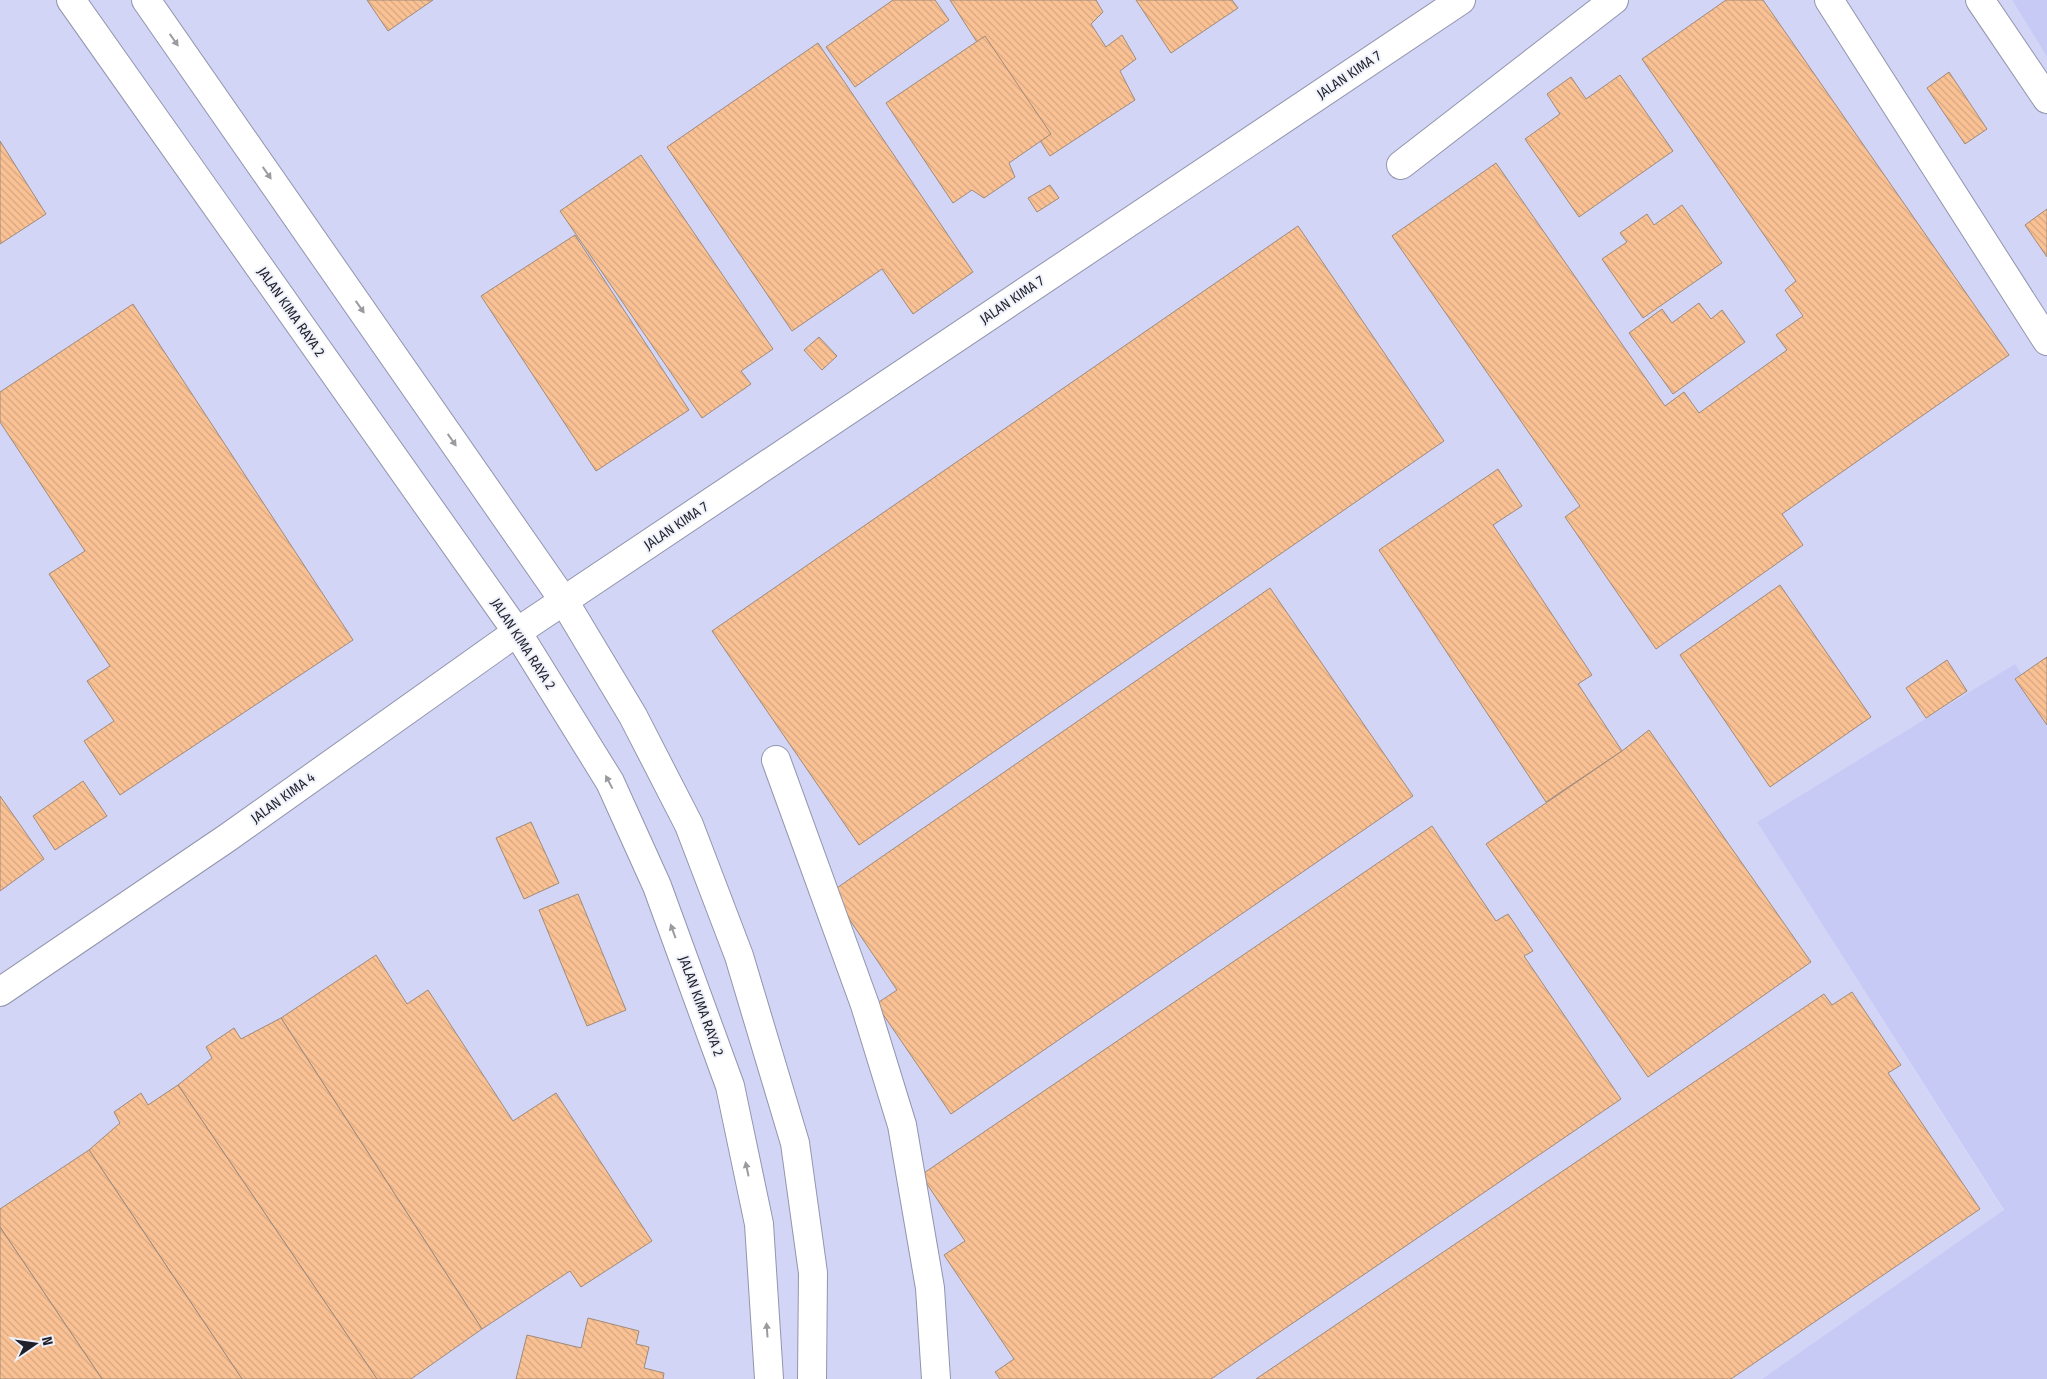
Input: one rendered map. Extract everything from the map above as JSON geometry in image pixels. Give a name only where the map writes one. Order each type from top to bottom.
[{"type":"street","name":"JALAN KIMA RAYA 2","points":[[71,0],[517,632],[610,782],[657,886],[730,1086],[759,1224],[769,1379]]},
{"type":"street","points":[[146,0],[564,601],[633,716],[689,825],[739,956],[795,1144],[813,1274],[812,1379]]},
{"type":"street","name":"JALAN KIMA 7","points":[[564,601],[1461,0]]},
{"type":"street","points":[[1401,165],[1614,0]]},
{"type":"street","points":[[1829,0],[2047,341]]},
{"type":"street","points":[[1980,0],[2047,99]]},
{"type":"street","name":"JALAN KIMA 4","points":[[0,992],[227,838],[517,632],[564,601]]},
{"type":"street","points":[[776,760],[865,1005],[902,1125],[930,1288],[936,1379]]},
{"type":"shaded area","points":[[0,0],[2012,0],[2047,57],[2047,712],[2015,664],[1757,822],[2004,1211],[1762,1379],[0,1379]]},
{"type":"shaded area","points":[[2012,0],[2047,0],[2047,57]]},
{"type":"shaded area","points":[[2015,664],[2047,712],[2047,1379],[1762,1379],[2004,1210],[1757,822]]},
{"type":"building","points":[[367,0],[433,0],[388,31]]},
{"type":"building","points":[[893,0],[935,0],[949,20],[855,87],[826,47]]},
{"type":"building","points":[[950,0],[1096,0],[1103,12],[1091,24],[1106,47],[1122,35],[1136,59],[1120,71],[1135,100],[1050,156]]},
{"type":"building","points":[[1136,0],[1232,0],[1238,8],[1171,53]]},
{"type":"building","points":[[1726,0],[1763,0],[2009,355],[1782,514],[1803,545],[1656,649],[1565,517],[1580,506],[1392,236],[1496,163],[1665,406],[1684,392],[1699,413],[1787,350],[1776,335],[1803,316],[1785,290],[1796,281],[1642,59]]},
{"type":"building","points":[[985,36],[1051,134],[1009,163],[1015,177],[984,198],[972,190],[953,203],[886,103]]},
{"type":"building","points":[[818,43],[973,272],[913,314],[882,269],[792,331],[667,147]]},
{"type":"building","points":[[1949,72],[1987,129],[1965,144],[1927,88]]},
{"type":"building","points":[[1620,75],[1673,151],[1579,217],[1525,139],[1560,114],[1547,94],[1571,77],[1586,99]]},
{"type":"building","points":[[0,141],[46,214],[0,244]]},
{"type":"building","points":[[641,155],[773,349],[741,371],[751,384],[702,418],[560,211]]},
{"type":"building","points":[[1050,185],[1059,198],[1037,212],[1028,198]]},
{"type":"building","points":[[1682,205],[1722,263],[1643,318],[1602,259],[1627,242],[1620,233],[1647,214],[1654,225]]},
{"type":"building","points":[[2047,209],[2047,257],[2025,225]]},
{"type":"building","points":[[1298,226],[1444,441],[859,845],[712,631]]},
{"type":"building","points":[[575,235],[689,410],[596,471],[481,296]]},
{"type":"building","points":[[1699,303],[1711,319],[1722,310],[1745,342],[1673,394],[1629,333],[1662,309],[1672,323]]},
{"type":"building","points":[[133,304],[353,640],[120,795],[84,741],[114,721],[87,681],[110,666],[49,574],[85,551],[0,422],[0,392]]},
{"type":"building","points":[[819,337],[837,356],[822,370],[804,350]]},
{"type":"building","points":[[1498,469],[1522,506],[1493,525],[1592,675],[1578,684],[1622,751],[1546,802],[1379,550]]},
{"type":"building","points":[[1780,585],[1871,717],[1770,787],[1680,655]]},
{"type":"building","points":[[1270,588],[1413,796],[951,1114],[876,1004],[897,990],[831,892]]},
{"type":"building","points":[[2047,657],[2047,725],[2015,679]]},
{"type":"building","points":[[1947,660],[1967,691],[1926,718],[1906,688]]},
{"type":"building","points":[[1649,730],[1811,962],[1648,1077],[1486,844],[1622,751]]},
{"type":"building","points":[[83,781],[107,816],[55,850],[33,816]]},
{"type":"building","points":[[0,796],[44,859],[0,891]]},
{"type":"building","points":[[531,822],[559,883],[524,899],[496,838]]},
{"type":"building","points":[[1432,826],[1496,921],[1508,914],[1533,951],[1524,956],[1621,1099],[1211,1379],[1000,1379],[995,1372],[1014,1359],[944,1255],[965,1241],[921,1175]]},
{"type":"building","points":[[578,894],[626,1010],[587,1026],[539,910]]},
{"type":"building","points":[[376,955],[407,1004],[428,990],[513,1121],[556,1093],[652,1241],[581,1287],[570,1271],[482,1329],[281,1018]]},
{"type":"building","points":[[1852,992],[1901,1065],[1888,1073],[1980,1209],[1731,1379],[1256,1379],[1824,994],[1832,1005]]},
{"type":"building","points":[[281,1018],[482,1329],[411,1379],[377,1379],[178,1085],[212,1058],[206,1047],[234,1028],[241,1039]]},
{"type":"building","points":[[178,1085],[377,1379],[242,1379],[89,1150],[120,1123],[114,1112],[141,1093],[148,1105]]},
{"type":"building","points":[[89,1150],[242,1379],[102,1379],[0,1227],[0,1209]]},
{"type":"building","points":[[0,1227],[102,1379],[0,1379]]},
{"type":"building","points":[[588,1318],[639,1331],[636,1344],[649,1347],[644,1368],[664,1373],[663,1379],[516,1379],[527,1335],[581,1348]]}]
